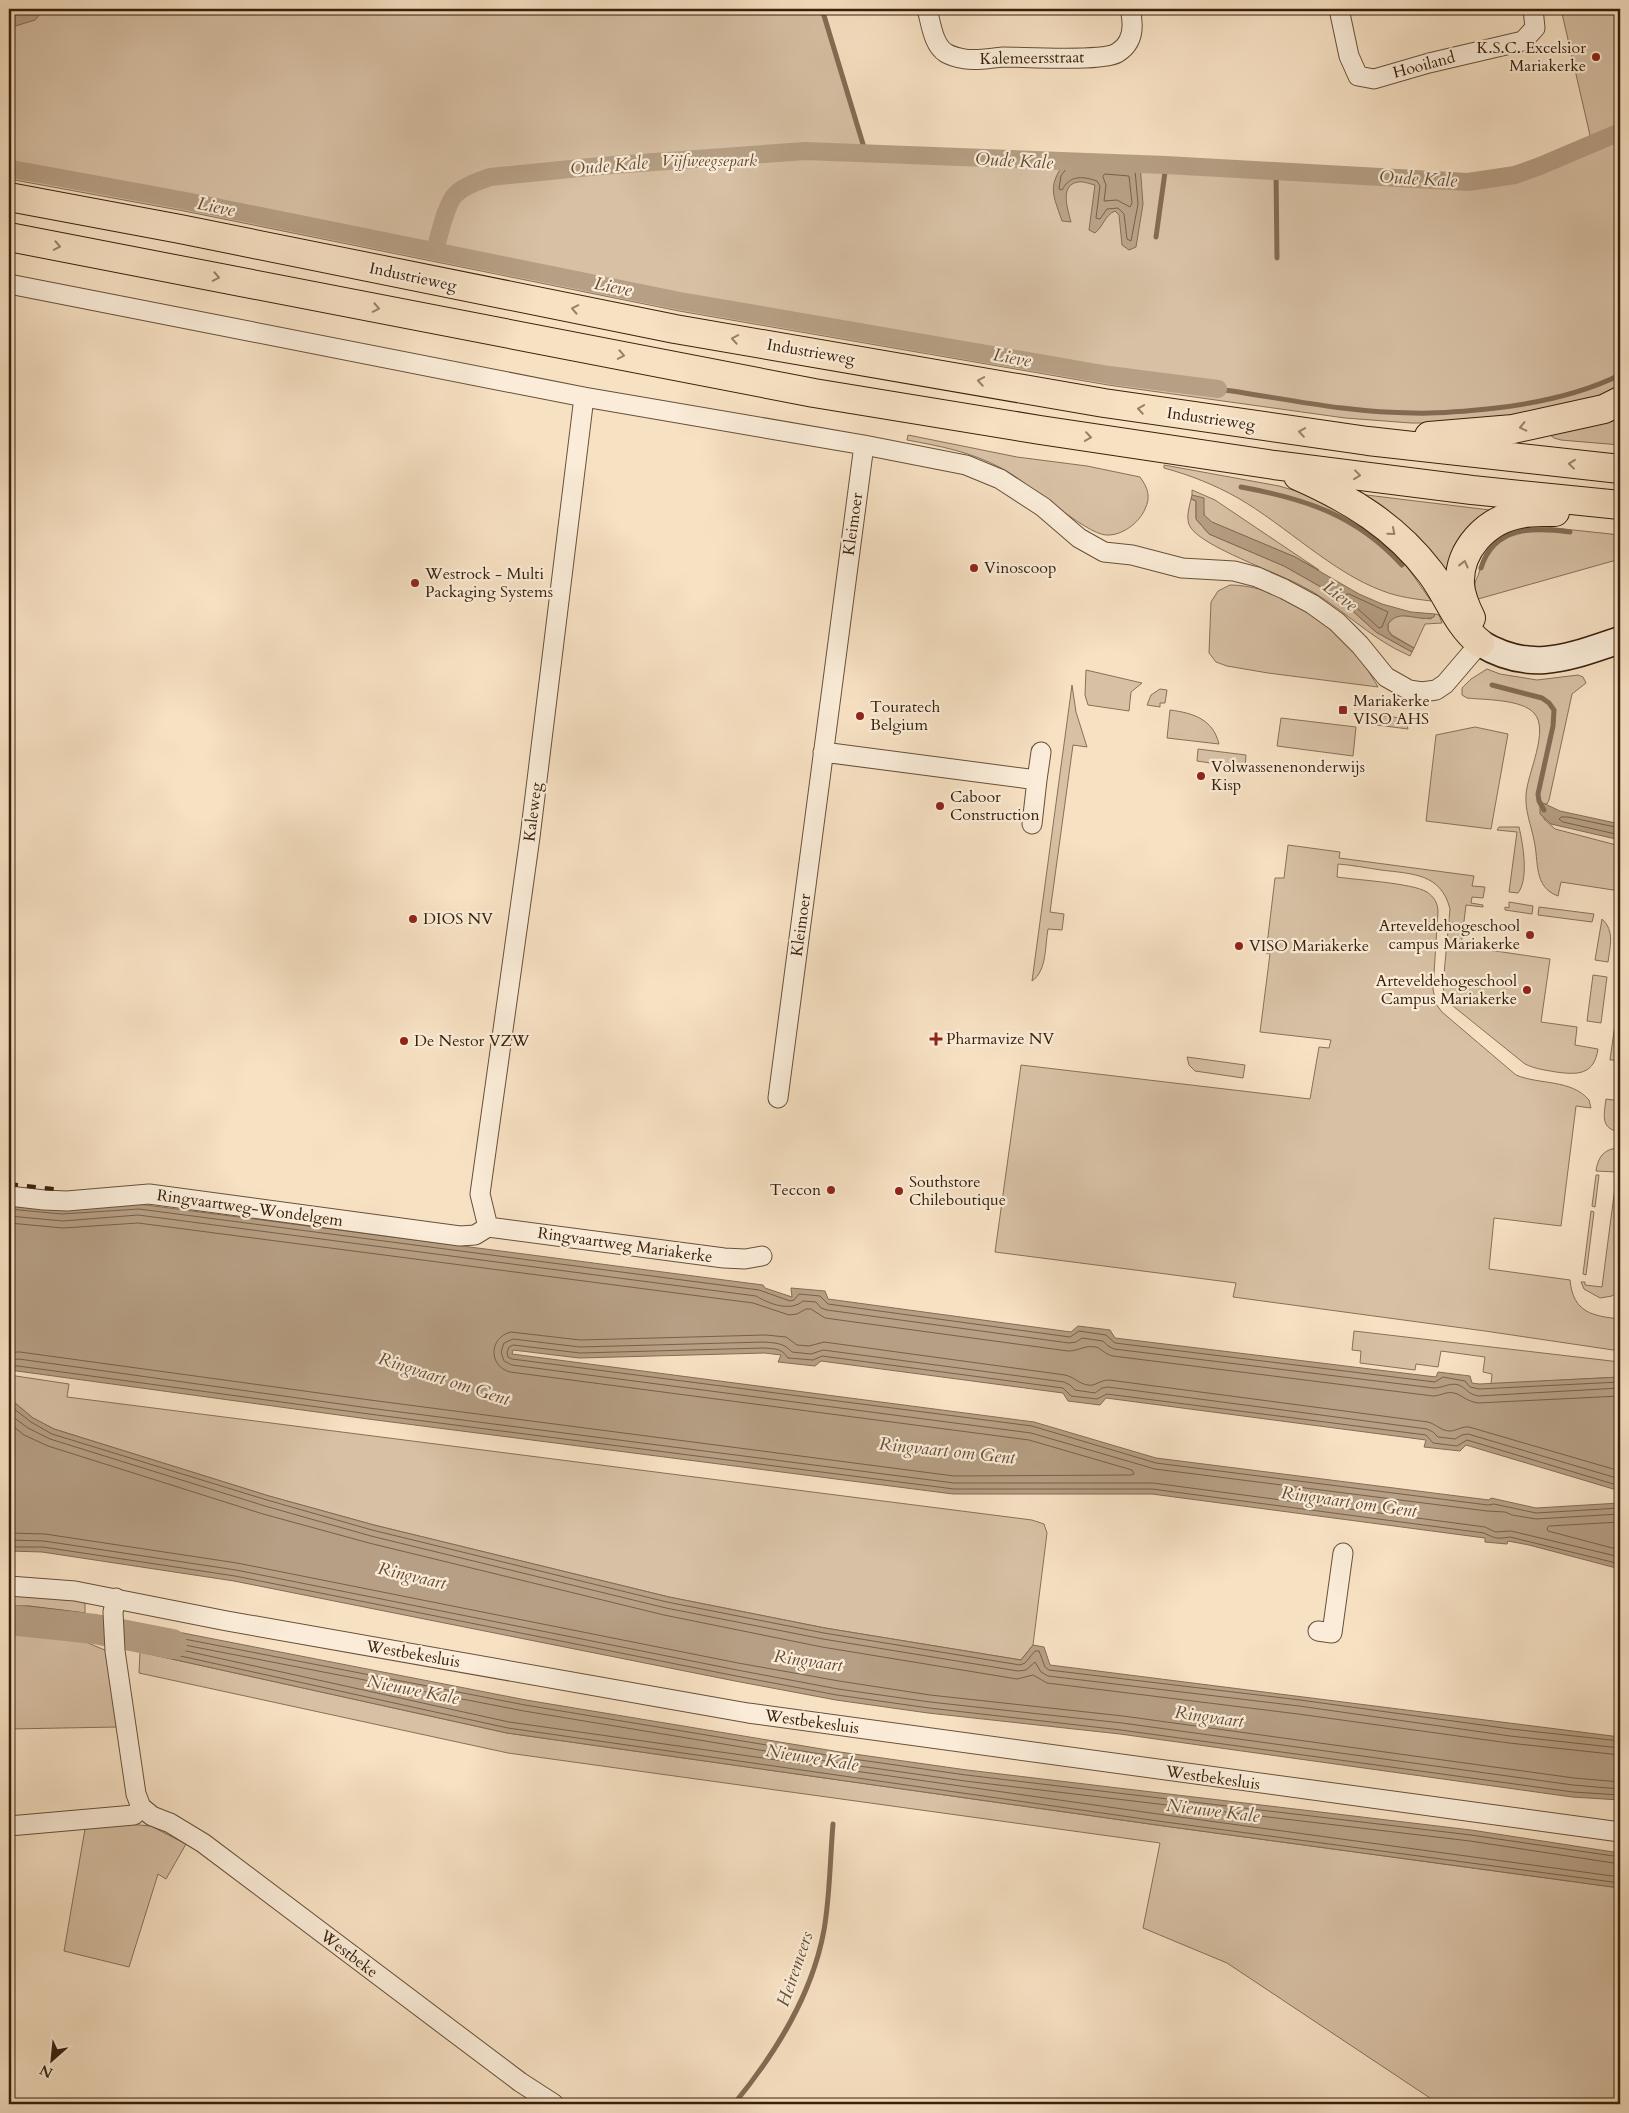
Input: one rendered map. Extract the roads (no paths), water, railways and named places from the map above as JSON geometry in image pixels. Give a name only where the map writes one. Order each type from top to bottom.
[{"type":"highway","name":"Industrieweg","points":[[9,197],[190,231],[675,329],[1104,403],[1368,441],[1620,469]]},
{"type":"highway","points":[[9,237],[814,393],[1040,430],[1274,465],[1472,490],[1620,505]]},
{"type":"highway","points":[[1368,441],[1411,436],[1450,436],[1513,429],[1604,409],[1620,400]]},
{"type":"highway","points":[[1274,465],[1348,500],[1396,535],[1431,573],[1468,633],[1480,643]]},
{"type":"highway","points":[[1480,643],[1465,606],[1460,584],[1463,563],[1469,548],[1477,537],[1503,519],[1518,514],[1558,512],[1620,505]]},
{"type":"street","name":"Kalemeersstraat","points":[[927,9],[941,49],[946,54],[966,59],[1085,57],[1115,54],[1122,49],[1131,36],[1133,29],[1130,9]]},
{"type":"street","name":"Hooiland","points":[[1339,9],[1348,56],[1358,76],[1374,79],[1429,63],[1523,41],[1535,28],[1533,9]]},
{"type":"street","points":[[9,284],[584,397],[864,445],[966,465],[1000,479],[1043,507],[1079,538],[1104,552],[1132,556],[1182,568],[1234,571],[1257,577],[1275,585],[1312,604],[1337,622],[1360,644],[1386,677],[1409,690],[1436,690],[1446,684],[1480,643],[1508,657],[1546,662],[1577,655],[1620,640]]},
{"type":"street","name":"Kaleweg","points":[[488,1227],[480,1194],[530,836],[584,397]]},
{"type":"street","name":"Kleimoer","points":[[778,1098],[864,445]]},
{"type":"street","points":[[823,752],[1037,780]]},
{"type":"street","points":[[1032,824],[1041,752]]},
{"type":"street","name":"Ringvaartweg-Wondelgem","points":[[9,1196],[44,1200],[67,1200],[149,1194],[460,1236],[475,1235],[488,1227]]},
{"type":"street","name":"Ringvaartweg Mariakerke","points":[[488,1227],[724,1258],[762,1256]]},
{"type":"street","points":[[1318,1631],[1332,1633],[1342,1622],[1343,1553]]},
{"type":"street","name":"Westbekesluis","points":[[9,1586],[75,1591],[115,1605],[227,1621],[748,1713],[1620,1832]]},
{"type":"street","points":[[9,1826],[134,1814],[141,1807],[136,1794],[115,1651],[115,1605]]},
{"type":"street","name":"Westbeke","points":[[141,1807],[152,1816],[170,1823],[203,1843],[520,2082],[554,2104]]},
{"type":"water","points":[[9,9],[45,9],[35,20],[9,28]]},
{"type":"water","points":[[1065,162],[1140,164],[1143,204],[1136,247],[1129,250],[1122,245],[1119,215],[1115,211],[1109,215],[1095,233],[1089,230],[1095,185],[1078,182],[1068,188],[1066,199],[1071,222],[1062,221],[1053,191],[1056,178]]},
{"type":"water","points":[[1192,495],[1204,498],[1204,515],[1212,522],[1295,557],[1359,594],[1382,604],[1411,612],[1435,614],[1434,617],[1404,616],[1393,619],[1388,624],[1388,630],[1392,636],[1414,648],[1412,652],[1376,632],[1336,596],[1321,587],[1284,566],[1209,534],[1196,519],[1196,501],[1191,499]]},
{"type":"water","points":[[1543,803],[1560,811],[1620,824],[1620,840],[1551,824],[1540,814],[1540,807]]},
{"type":"water","name":"Ringvaart om Gent","points":[[9,1204],[138,1204],[763,1285],[765,1288],[792,1297],[791,1288],[825,1291],[828,1299],[1071,1332],[1078,1326],[1110,1330],[1115,1338],[1436,1377],[1438,1372],[1470,1376],[1472,1383],[1479,1384],[1620,1377],[1620,1491],[1466,1445],[1460,1451],[1424,1447],[1426,1440],[1106,1398],[1100,1405],[1068,1401],[1063,1393],[821,1361],[815,1366],[778,1362],[781,1355],[765,1353],[579,1358],[513,1350],[512,1354],[1034,1422],[1156,1458],[1489,1500],[1491,1498],[1536,1508],[1620,1503],[1620,1569],[1508,1541],[1507,1544],[1485,1542],[1485,1538],[1152,1494],[953,1494],[9,1371]]},
{"type":"water","name":"Ringvaart","points":[[9,1398],[33,1418],[54,1429],[269,1496],[374,1525],[669,1597],[825,1628],[1021,1660],[1033,1645],[1044,1647],[1050,1665],[1620,1737],[1620,1800],[1572,1797],[1120,1734],[928,1713],[836,1700],[234,1581],[42,1552],[9,1551]]},
{"type":"water","points":[[9,1606],[29,1606],[85,1613],[95,1629],[85,1640],[47,1631],[28,1629],[9,1631]]},
{"type":"water","points":[[147,1626],[526,1700],[840,1752],[967,1770],[1471,1830],[1620,1853],[1620,1888],[507,1733],[140,1652],[131,1636]]},
{"type":"waterway","points":[[822,9],[866,154]]},
{"type":"waterway","name":"Oude Kale","points":[[437,243],[449,204],[458,192],[471,184],[490,177],[600,166],[805,151],[1166,165],[1468,182],[1515,175],[1620,132]]},
{"type":"waterway","points":[[1156,237],[1166,165]]},
{"type":"waterway","name":"Lieve","points":[[12,169],[186,201],[680,301],[1109,375],[1218,389]]},
{"type":"waterway","points":[[1276,171],[1277,258]]},
{"type":"waterway","points":[[1218,389],[1364,411],[1434,413],[1496,408],[1544,400],[1575,392],[1620,375]]},
{"type":"waterway","points":[[1241,487],[1287,497],[1329,512],[1367,533],[1402,565]]},
{"type":"waterway","points":[[1481,568],[1487,554],[1495,544],[1516,532],[1529,530],[1570,532]]},
{"type":"waterway","name":"Lieve","points":[[1492,685],[1542,698],[1554,710],[1553,726],[1538,794],[1539,801],[1544,810]]},
{"type":"waterway","name":"Nieuwe Kale","points":[[9,1620],[95,1629],[172,1644]]},
{"type":"waterway","name":"Heiremeers","points":[[734,2104],[764,2065],[790,2023],[811,1978],[826,1917],[833,1824]]},
{"type":"railway","points":[[9,1184],[62,1190]]},
{"type":"place","name":"K.S.C. Excelsior Mariakerke","points":[[1596,57]]},
{"type":"place","name":"Vinoscoop","points":[[974,568]]},
{"type":"place","name":"Westrock - Multi Packaging Systems","points":[[415,583]]},
{"type":"place","name":"Mariakerke VISO AHS","points":[[1343,710]]},
{"type":"place","name":"Touratech Belgium","points":[[860,716]]},
{"type":"place","name":"Volwassenenonderwijs Kisp","points":[[1201,776]]},
{"type":"place","name":"Caboor Construction","points":[[940,806]]},
{"type":"place","name":"DIOS NV","points":[[413,919]]},
{"type":"place","name":"Arteveldehogeschool campus Mariakerke","points":[[1530,935]]},
{"type":"place","name":"VISO Mariakerke","points":[[1239,946]]},
{"type":"place","name":"Arteveldehogeschool Campus Mariakerke","points":[[1527,990]]},
{"type":"place","name":"Pharmavize NV","points":[[936,1039]]},
{"type":"place","name":"De Nestor VZW","points":[[404,1041]]},
{"type":"place","name":"Teccon","points":[[831,1190]]},
{"type":"place","name":"Southstore Chileboutique","points":[[899,1191]]},
{"type":"park label","name":"Vijfweegsepark","points":[[709,161]]}]
